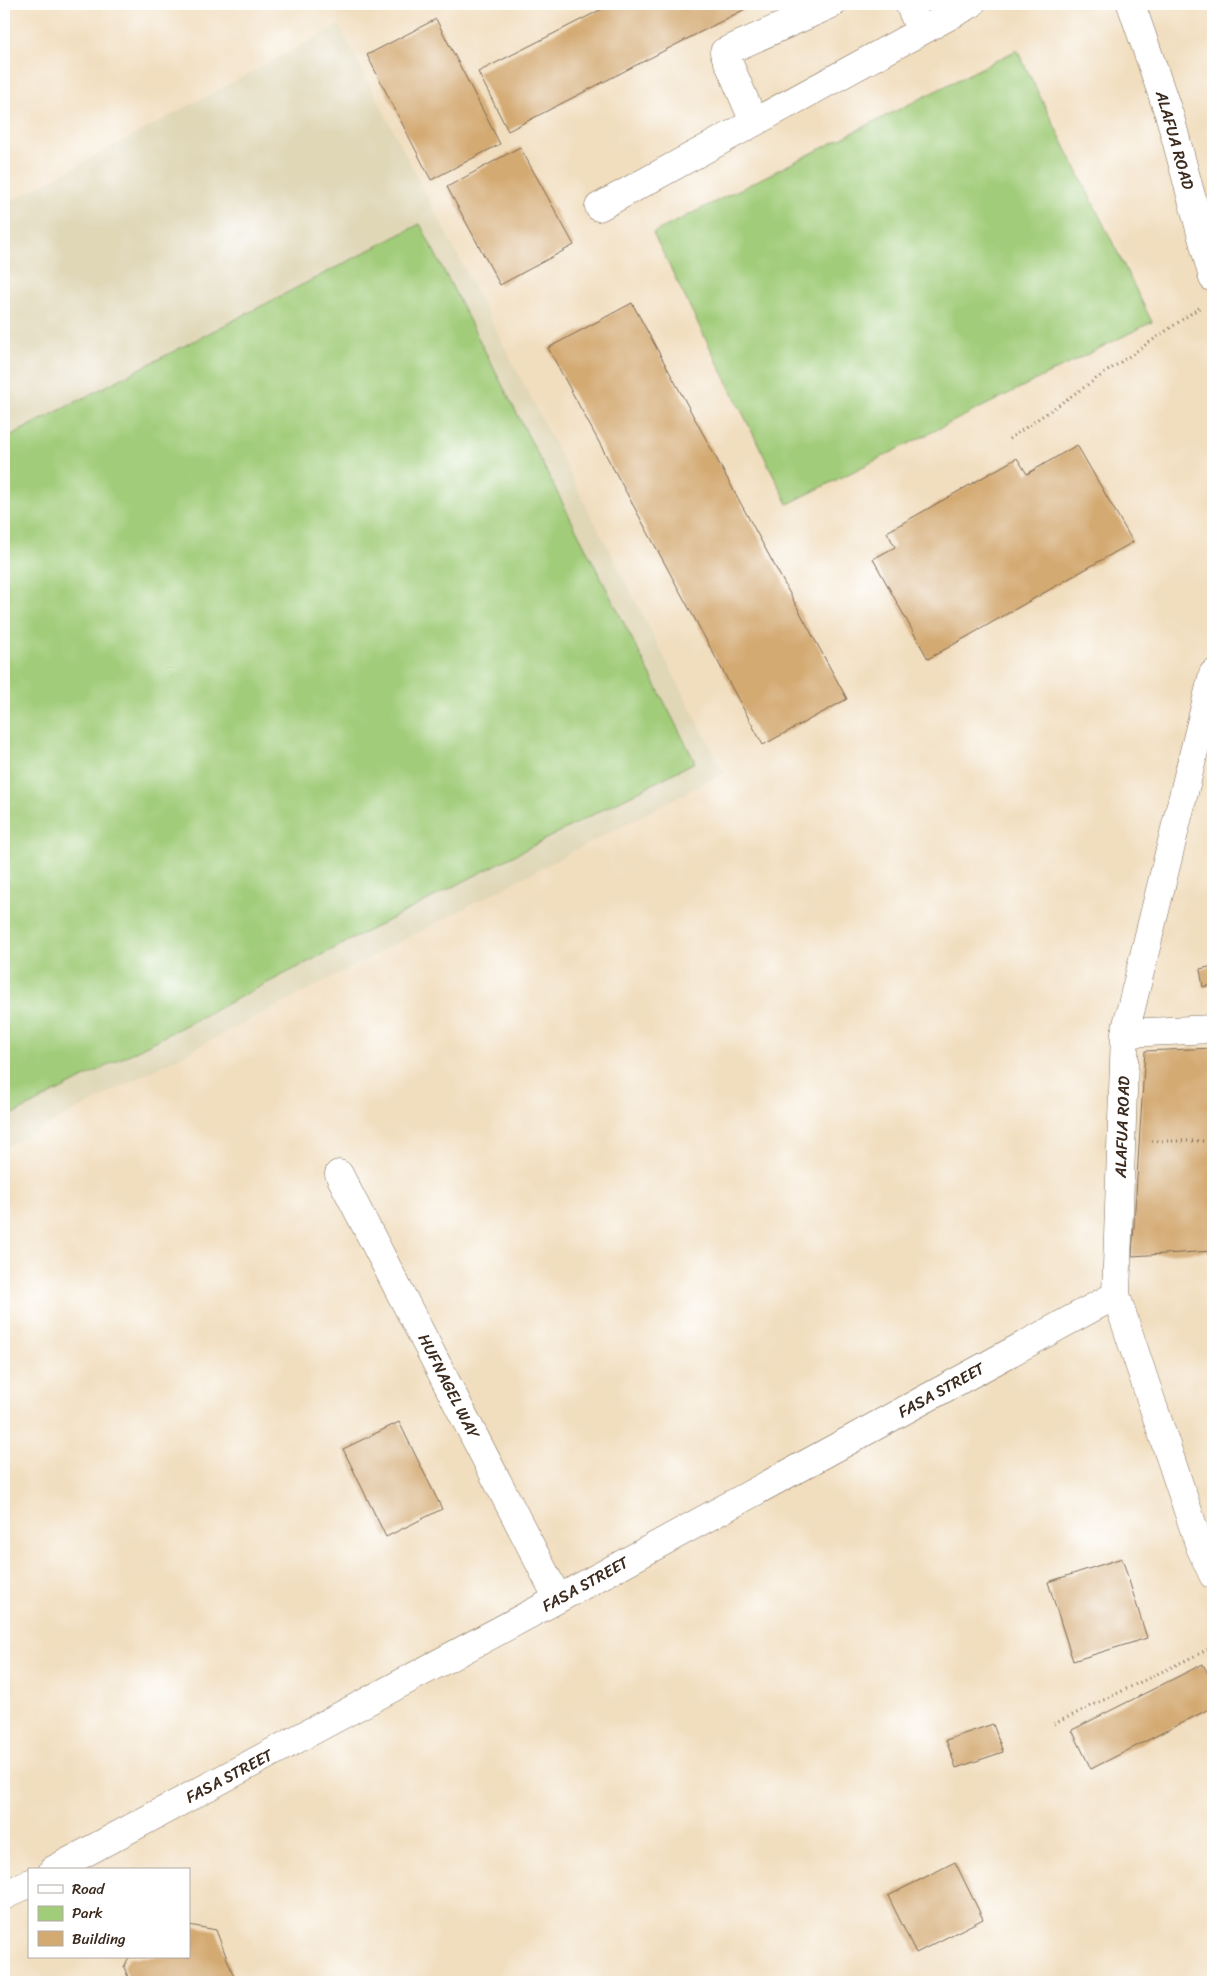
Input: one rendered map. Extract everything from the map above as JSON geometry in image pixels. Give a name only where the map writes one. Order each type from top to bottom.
[{"type":"street","points":[[754,122],[724,52],[832,4]]},
{"type":"street","points":[[909,4],[921,31]]},
{"type":"street","points":[[599,207],[971,4]]},
{"type":"street","name":"ALAFUA ROAD","points":[[1131,4],[1170,116],[1213,278]]},
{"type":"street","name":"ALAFUA ROAD","points":[[1213,674],[1125,1033],[1116,1295],[1200,1547],[1213,1575]]},
{"type":"street","points":[[1125,1033],[1213,1029]]},
{"type":"street","name":"HUFNAGEL WAY","points":[[339,1174],[558,1599]]},
{"type":"street","name":"FASA STREET","points":[[57,1868],[558,1599],[1116,1295]]},
{"type":"street","points":[[4,1896],[28,1884]]},
{"type":"path","points":[[1009,439],[1205,304]]},
{"type":"path","points":[[1122,1142],[1206,1141]]},
{"type":"path","points":[[1054,1724],[1213,1647]]},
{"type":"shaded area","points":[[339,25],[724,773],[4,1148],[4,205]]},
{"type":"green space","points":[[1017,50],[1152,322],[788,504],[653,233]]},
{"type":"green space","points":[[420,224],[695,762],[4,1119],[4,439]]},
{"type":"building","points":[[612,4],[755,4],[508,131],[478,72]]},
{"type":"building","points":[[436,19],[500,144],[431,180],[367,55]]},
{"type":"building","points":[[520,147],[574,245],[500,285],[447,187]]},
{"type":"building","points":[[632,303],[847,699],[763,745],[548,348]]},
{"type":"building","points":[[1077,445],[1133,542],[928,659],[873,559],[895,547],[887,532],[1017,458],[1027,474]]},
{"type":"building","points":[[1213,966],[1213,985],[1203,987],[1200,969]]},
{"type":"building","points":[[1213,1048],[1213,1251],[1132,1256],[1145,1051]]},
{"type":"building","points":[[399,1422],[442,1509],[386,1537],[343,1449]]},
{"type":"building","points":[[1122,1558],[1147,1638],[1073,1661],[1048,1582]]},
{"type":"building","points":[[1203,1664],[1213,1684],[1213,1707],[1091,1769],[1072,1730]]},
{"type":"building","points":[[993,1724],[1003,1752],[956,1768],[946,1740]]},
{"type":"building","points":[[955,1862],[983,1919],[916,1953],[888,1896]]},
{"type":"building","points":[[190,1925],[216,1930],[236,1982],[130,1982],[124,1967],[128,1958],[190,1958]]}]
